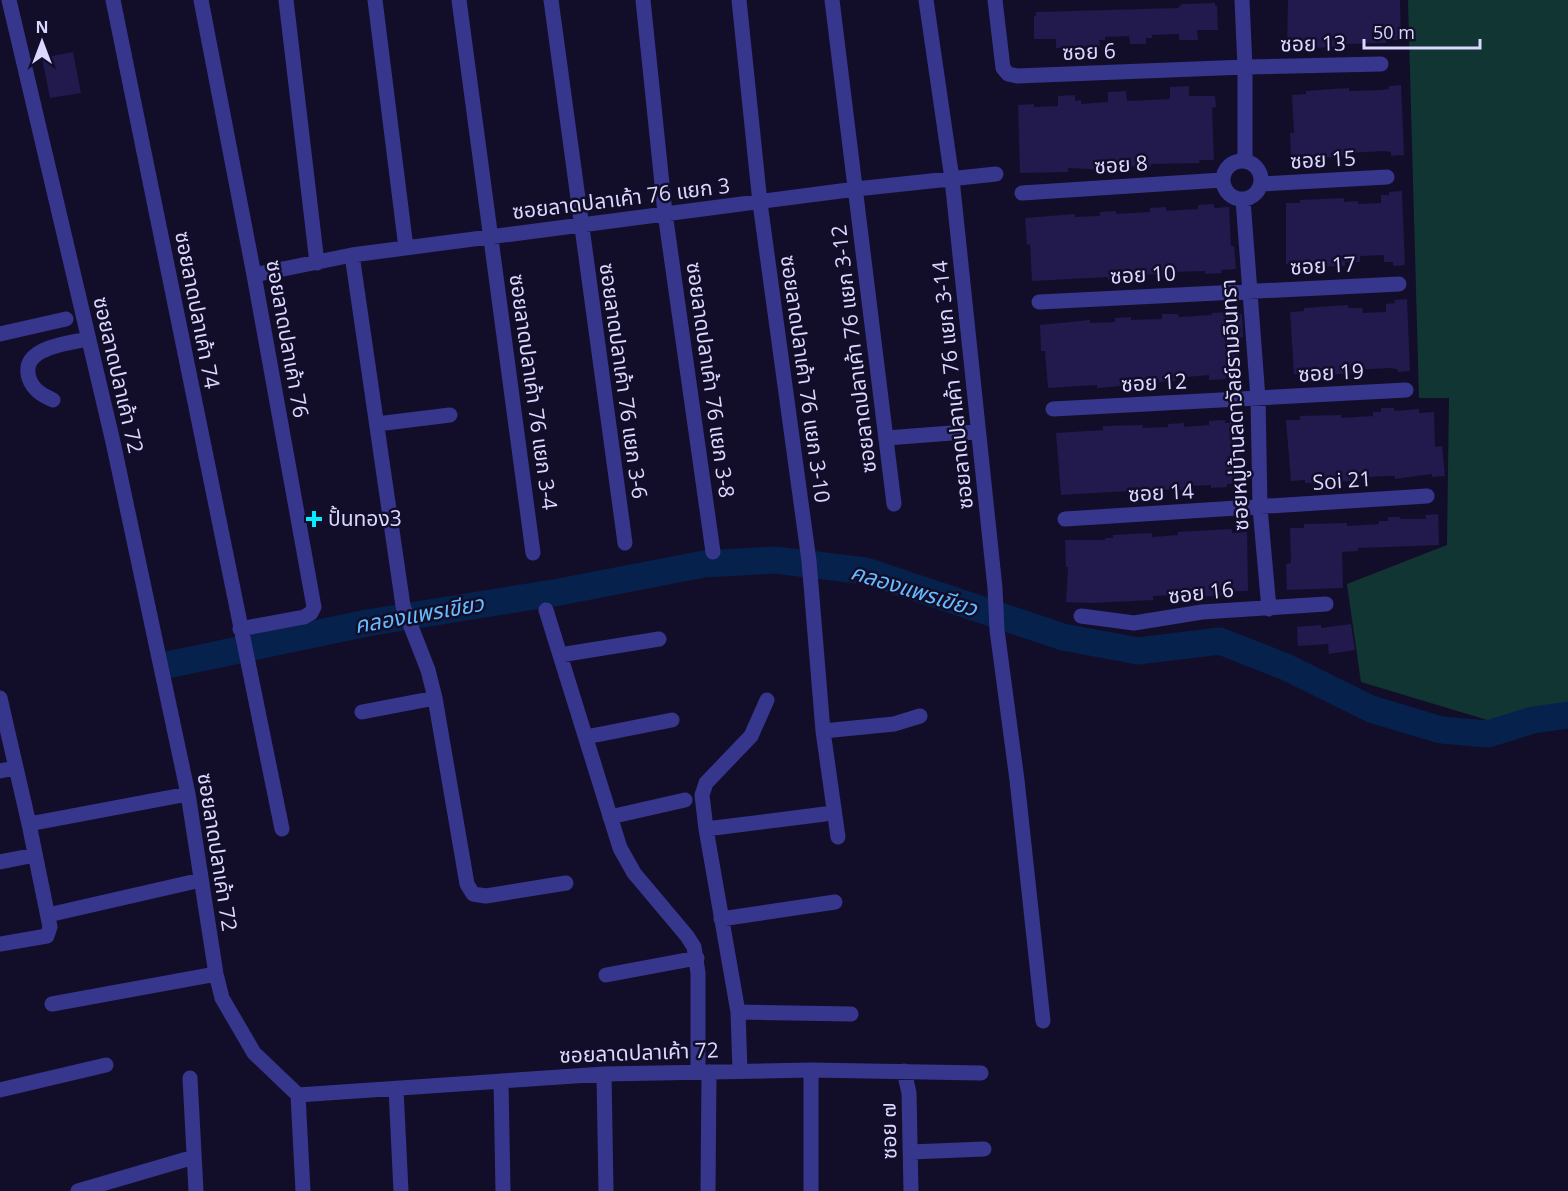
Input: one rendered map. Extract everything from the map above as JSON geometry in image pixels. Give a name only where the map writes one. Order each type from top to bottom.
[{"type":"street","name":"ซอยลาดปลาเค้า 72","points":[[9,0],[113,442],[188,794],[216,975],[222,998],[254,1053],[298,1095],[604,1074],[811,1070],[981,1073]]},
{"type":"street","name":"ซอยลาดปลาเค้า 74","points":[[113,0],[282,829]]},
{"type":"street","name":"ซอยลาดปลาเค้า 76","points":[[201,0],[314,607],[304,616],[240,629]]},
{"type":"street","points":[[286,0],[317,263]]},
{"type":"street","points":[[375,0],[406,248]]},
{"type":"street","name":"ซอยลาดปลาเค้า 76 แยก 3-4","points":[[459,0],[533,553]]},
{"type":"street","name":"ซอยลาดปลาเค้า 76 แยก 3-6","points":[[551,0],[625,543]]},
{"type":"street","name":"ซอยลาดปลาเค้า 76 แยก 3-8","points":[[643,0],[665,213],[713,552]]},
{"type":"street","name":"ซอยลาดปลาเค้า 76 แยก 3-10","points":[[739,0],[760,203],[808,561],[823,731],[838,837]]},
{"type":"street","name":"ซอยลาดปลาเค้า 76 แยก 3-12","points":[[832,0],[894,504]]},
{"type":"street","name":"ซอยลาดปลาเค้า 76 แยก 3-14","points":[[926,0],[952,179],[995,588],[997,630],[1017,780],[1042,1021]]},
{"type":"street","points":[[1242,0],[1245,161]]},
{"type":"street","name":"ซอย 6","points":[[995,1],[1001,62],[1003,68],[1013,75],[1245,67]]},
{"type":"street","name":"ซอย 13","points":[[1245,67],[1381,64]]},
{"type":"street","points":[[1245,161],[1251,163],[1259,172],[1261,184],[1255,195],[1243,200],[1226,192],[1222,180],[1224,173],[1232,163],[1245,161]]},
{"type":"street","name":"ซอยลาดปลาเค้า 76 แยก 3","points":[[254,275],[352,255],[491,236],[856,189],[996,174]]},
{"type":"street","name":"ซอย 15","points":[[1261,184],[1387,177]]},
{"type":"street","name":"ซอย 8","points":[[1022,193],[1222,180]]},
{"type":"street","name":"ซอยหมู่บ้านลดาวัลย์รามอินทรา","points":[[1243,200],[1258,398],[1260,508],[1269,609]]},
{"type":"street","points":[[352,255],[403,606],[428,670],[435,698],[467,884],[473,894],[486,896],[566,883]]},
{"type":"street","name":"ซอย 17","points":[[1250,291],[1398,284]]},
{"type":"street","name":"ซอย 10","points":[[1039,302],[1250,291]]},
{"type":"street","points":[[0,334],[66,320]]},
{"type":"street","points":[[53,400],[34,389],[27,369],[31,359],[37,352],[88,339]]},
{"type":"street","name":"ซอย 19","points":[[1258,398],[1406,390]]},
{"type":"street","name":"ซอย 12","points":[[1053,409],[1258,398]]},
{"type":"street","points":[[377,424],[450,415]]},
{"type":"street","points":[[886,438],[978,431]]},
{"type":"street","name":"Soi 21","points":[[1260,508],[1427,496]]},
{"type":"street","name":"ซอย 14","points":[[1065,519],[1260,508]]},
{"type":"street","name":"ซอย 16","points":[[1081,616],[1134,623],[1202,612],[1326,604]]},
{"type":"street","points":[[546,610],[620,848],[634,873],[694,947],[697,958],[704,1072],[708,1191]]},
{"type":"street","points":[[560,655],[659,639]]},
{"type":"street","points":[[0,698],[50,927],[47,936],[0,944]]},
{"type":"street","points":[[362,712],[435,698]]},
{"type":"street","points":[[740,1071],[738,1012],[702,795],[706,783],[751,736],[767,700]]},
{"type":"street","points":[[823,731],[894,724],[920,716]]},
{"type":"street","points":[[586,738],[672,720]]},
{"type":"street","points":[[0,771],[16,768]]},
{"type":"street","points":[[29,824],[188,794]]},
{"type":"street","points":[[610,817],[685,800]]},
{"type":"street","points":[[706,829],[825,814]]},
{"type":"street","points":[[0,862],[35,855]]},
{"type":"street","points":[[48,915],[201,880]]},
{"type":"street","points":[[721,920],[835,902]]},
{"type":"street","points":[[606,975],[697,958]]},
{"type":"street","points":[[52,1004],[216,975]]},
{"type":"street","points":[[738,1012],[851,1014]]},
{"type":"street","points":[[0,1090],[106,1065]]},
{"type":"street","points":[[811,1070],[811,1191]]},
{"type":"street","name":"ซอย ๗","points":[[904,1071],[909,1093],[910,1191]]},
{"type":"street","points":[[604,1074],[606,1191]]},
{"type":"street","points":[[190,1078],[196,1191]]},
{"type":"street","points":[[501,1081],[503,1191]]},
{"type":"street","points":[[396,1089],[401,1191]]},
{"type":"street","points":[[298,1095],[303,1191]]},
{"type":"street","points":[[911,1152],[984,1149]]},
{"type":"street","points":[[78,1191],[194,1156]]},
{"type":"green space","points":[[1408,0],[1568,0],[1568,703],[1494,722],[1361,682],[1347,584],[1447,545],[1449,398],[1419,398]]},
{"type":"building","points":[[1288,0],[1400,0],[1401,40],[1386,40],[1386,43],[1346,44],[1346,47],[1302,48],[1302,44],[1287,45]]},
{"type":"building","points":[[1215,3],[1218,30],[1197,30],[1198,40],[1179,40],[1179,34],[1152,35],[1152,38],[1146,38],[1146,44],[1130,44],[1129,36],[1105,37],[1105,40],[1099,40],[1100,46],[1056,48],[1056,39],[1034,39],[1036,12],[1178,8],[1182,4]]},
{"type":"building","points":[[73,52],[81,93],[50,98],[42,58]]},
{"type":"building","points":[[1401,85],[1404,155],[1391,156],[1391,152],[1383,151],[1305,159],[1305,156],[1291,156],[1290,133],[1294,133],[1292,95],[1306,94],[1306,91],[1349,88],[1349,91],[1380,90],[1389,89],[1389,86]]},
{"type":"building","points":[[1189,86],[1189,96],[1215,96],[1216,107],[1212,108],[1214,160],[1199,160],[1200,163],[1151,164],[1151,167],[1108,166],[1109,170],[1068,168],[1068,172],[1020,173],[1018,105],[1058,106],[1058,96],[1075,95],[1075,101],[1081,100],[1081,104],[1108,102],[1108,92],[1126,91],[1127,101],[1170,99],[1170,87]]},
{"type":"building","points":[[1402,191],[1405,265],[1393,266],[1393,262],[1384,262],[1384,255],[1360,256],[1360,262],[1345,262],[1345,266],[1300,267],[1300,264],[1286,264],[1286,203],[1344,198],[1344,202],[1358,201],[1358,204],[1381,203],[1381,195]]},
{"type":"building","points":[[1214,204],[1214,208],[1229,207],[1231,246],[1234,246],[1236,269],[1221,270],[1222,273],[1173,272],[1173,276],[1157,277],[1157,274],[1124,276],[1124,279],[1108,280],[1108,277],[1032,281],[1030,244],[1027,245],[1025,218],[1075,214],[1075,217],[1100,216],[1100,212],[1116,211],[1116,214],[1150,212],[1150,208],[1166,207],[1166,211],[1198,209],[1198,205]]},
{"type":"building","points":[[1407,299],[1410,371],[1398,372],[1397,369],[1389,368],[1353,370],[1354,373],[1325,376],[1308,377],[1308,374],[1294,374],[1290,312],[1304,311],[1304,308],[1348,305],[1348,308],[1362,308],[1363,313],[1386,312],[1386,304],[1395,303],[1394,300]]},
{"type":"building","points":[[1228,312],[1228,315],[1242,314],[1243,337],[1237,341],[1240,375],[1209,380],[1209,375],[1175,378],[1176,381],[1159,382],[1159,379],[1136,381],[1136,384],[1097,388],[1097,385],[1048,388],[1045,351],[1041,351],[1040,325],[1090,320],[1090,323],[1115,322],[1115,318],[1131,317],[1131,320],[1162,319],[1162,314],[1178,314],[1179,317]]},
{"type":"building","points":[[1381,408],[1394,408],[1394,411],[1419,409],[1419,413],[1434,412],[1435,447],[1442,446],[1445,476],[1432,477],[1432,474],[1395,479],[1395,476],[1386,476],[1350,478],[1350,481],[1305,483],[1305,480],[1291,481],[1286,420],[1300,420],[1300,416],[1341,415],[1341,418],[1373,416],[1373,412],[1381,412]]},
{"type":"building","points":[[1225,420],[1225,423],[1240,423],[1241,483],[1211,488],[1211,485],[1188,486],[1188,490],[1145,489],[1145,492],[1061,495],[1056,433],[1103,430],[1103,426],[1142,425],[1143,428],[1168,427],[1168,424],[1184,423],[1184,427],[1209,425],[1209,421]]},
{"type":"building","points":[[1438,514],[1439,545],[1358,548],[1358,551],[1342,552],[1343,588],[1287,590],[1286,564],[1291,563],[1290,528],[1304,528],[1304,524],[1347,523],[1347,526],[1379,524],[1379,521],[1388,521],[1388,517],[1426,519],[1425,515]]},
{"type":"building","points":[[1232,529],[1232,533],[1247,532],[1248,591],[1234,591],[1234,595],[1179,598],[1179,595],[1153,596],[1153,600],[1066,602],[1068,567],[1066,567],[1065,540],[1105,540],[1105,538],[1113,538],[1113,535],[1152,533],[1152,537],[1178,535],[1178,532]]},
{"type":"building","points":[[1351,624],[1355,650],[1329,654],[1328,644],[1298,646],[1297,627],[1321,625],[1321,628]]},
{"type":"waterway","name":"คลองแพรเขียว","points":[[172,664],[367,623],[559,592],[704,564],[775,560],[866,571],[1063,637],[1138,651],[1220,641],[1286,667],[1371,709],[1441,730],[1488,734],[1533,720],[1568,715]]},
{"type":"place","name":"ปั้นทอง3","points":[[314,519]]}]
